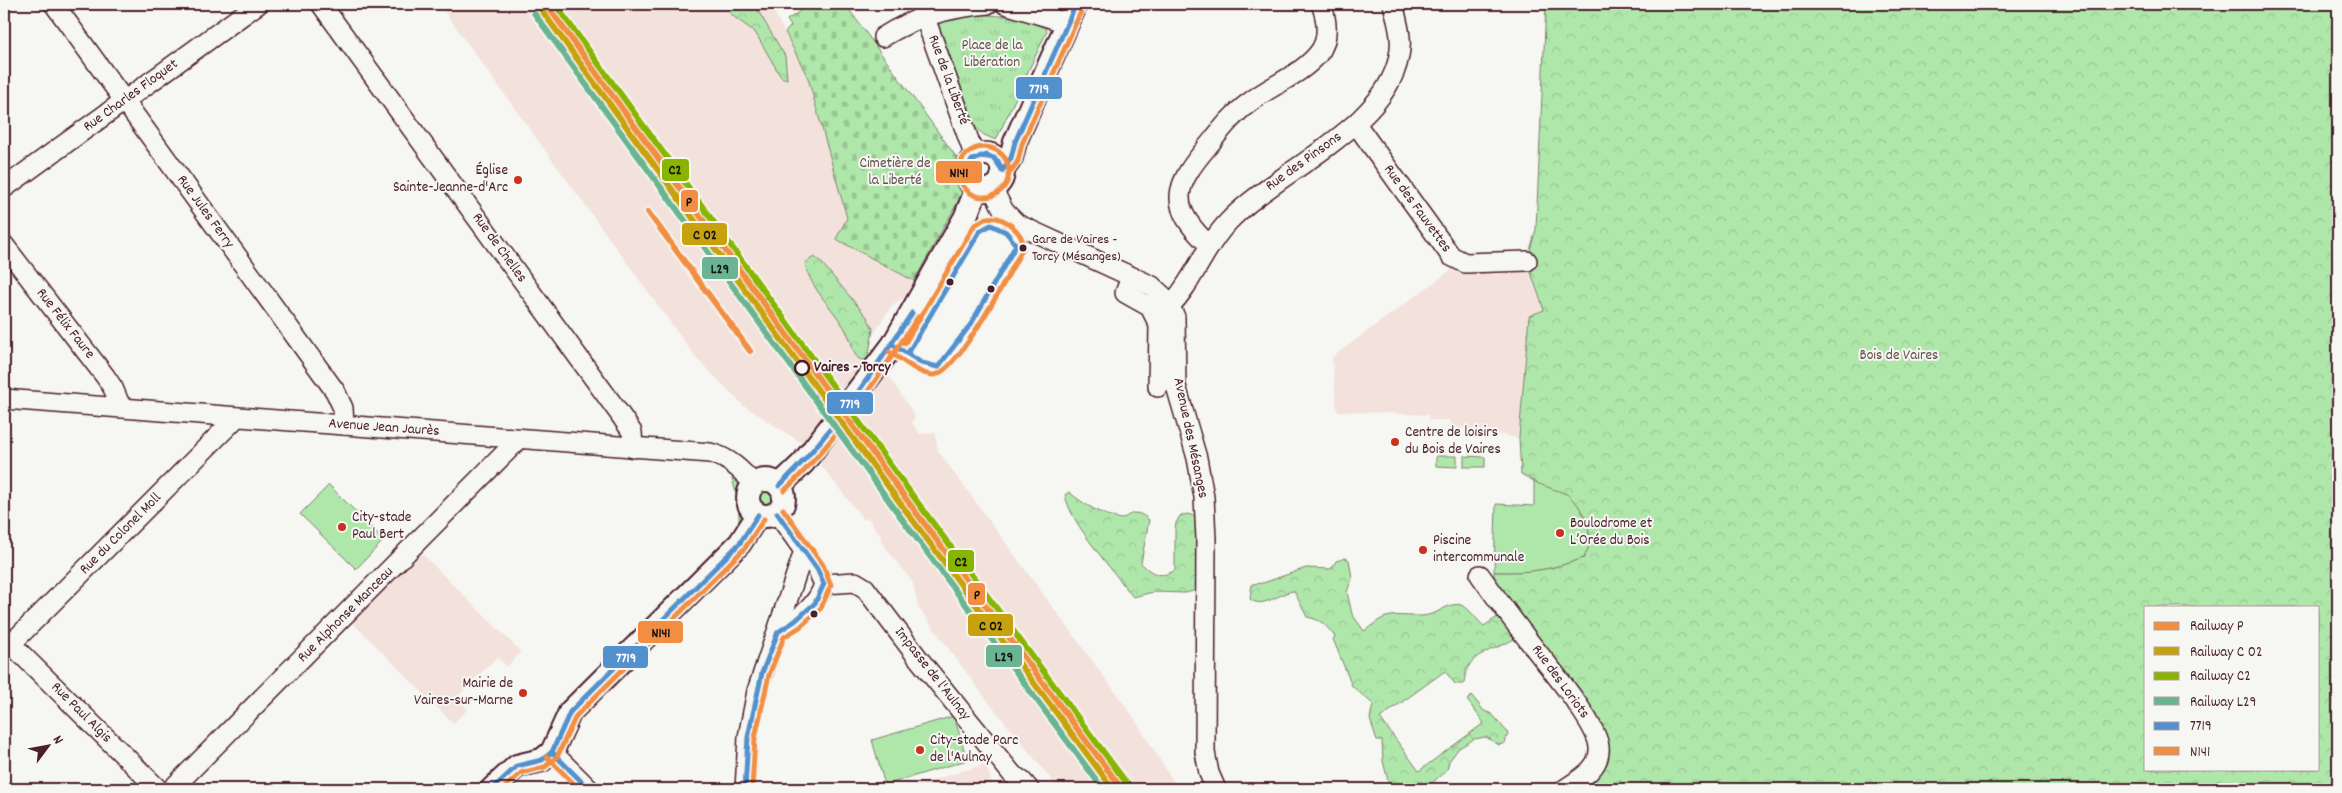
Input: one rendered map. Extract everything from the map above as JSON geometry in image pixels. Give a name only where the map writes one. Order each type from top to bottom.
[{"type":"main road","points":[[779,486],[788,479],[809,455],[871,375],[912,314],[988,172],[1015,142],[1072,13]]},
{"type":"main road","points":[[492,789],[517,766],[542,760],[552,752],[570,712],[768,514],[783,505],[784,499],[779,486],[767,480],[754,484],[748,491],[748,502],[750,508],[768,514]]},
{"type":"street","name":"Rue Jules Ferry","points":[[54,4],[335,391],[343,408],[344,425]]},
{"type":"street","name":"Rue Charles Floquet","points":[[4,188],[258,4]]},
{"type":"street","name":"Rue de Chelles","points":[[321,4],[619,413],[632,432],[633,448]]},
{"type":"street","points":[[883,37],[922,10],[988,4]]},
{"type":"street","points":[[1005,4],[1072,13]]},
{"type":"street","points":[[1209,245],[1190,227],[1184,216],[1180,191],[1187,170],[1229,120],[1250,101],[1319,54],[1325,41],[1327,29],[1326,18],[1321,4]]},
{"type":"street","name":"Rue des Pinsons","points":[[1170,306],[1184,292],[1209,245],[1248,203],[1356,124],[1384,92],[1394,74],[1400,55],[1400,36],[1393,4]]},
{"type":"street","name":"Rue de la Liberté","points":[[922,10],[988,172]]},
{"type":"street","name":"Rue des Fauvettes","points":[[1356,124],[1450,256],[1465,263],[1527,261]]},
{"type":"street","name":"Avenue des Mésanges","points":[[988,172],[1004,211],[1017,224],[1128,285],[1150,307],[1159,325],[1158,387]]},
{"type":"street","name":"Rue Félix Faure","points":[[4,245],[105,376],[113,388],[120,407]]},
{"type":"street","name":"Avenue des Mésanges","points":[[1128,285],[1152,286],[1170,306],[1177,327],[1176,386],[1197,458],[1204,497],[1206,539],[1206,752],[1209,773],[1216,789]]},
{"type":"street","name":"Avenue Jean Jaurès","points":[[4,398],[720,456],[742,470],[754,484]]},
{"type":"street","name":"Rue du Colonel Moll","points":[[6,644],[237,417]]},
{"type":"street","name":"Rue Alphonse Manceau","points":[[172,789],[519,439]]},
{"type":"street","points":[[768,514],[804,551],[822,576],[824,584],[815,603],[795,621],[778,632]]},
{"type":"street","points":[[745,789],[748,737],[762,673],[778,632],[804,551]]},
{"type":"street","name":"Rue des Loriots","points":[[1480,575],[1557,675],[1593,727],[1599,747],[1596,762],[1587,774],[1565,789]]},
{"type":"street","name":"Impasse de l'Aulnay","points":[[824,584],[855,582],[865,588],[1012,774],[1029,789]]},
{"type":"street","name":"Rue Paul Algis","points":[[6,644],[158,789]]},
{"type":"street","points":[[552,752],[589,789]]},
{"type":"shaded area","points":[[439,4],[770,4],[808,78],[847,218],[836,239],[914,281],[904,298],[892,305],[873,335],[867,364],[888,375],[915,416],[912,423],[920,434],[935,433],[938,451],[1132,715],[1178,789],[1059,789],[983,695],[918,607],[913,583],[880,540],[882,538],[868,518],[864,520],[805,445],[743,405],[697,359]]},
{"type":"shaded area","points":[[1454,268],[1483,270],[1483,273],[1501,274],[1502,268],[1529,268],[1544,310],[1529,316],[1519,438],[1451,426],[1449,420],[1429,420],[1428,415],[1337,411],[1332,357]]},
{"type":"shaded area","points":[[421,553],[521,652],[507,667],[497,657],[456,698],[468,709],[453,723],[352,622]]},
{"type":"shaded area","points":[[986,764],[993,789],[911,789],[910,787]]},
{"type":"green space","points":[[724,4],[754,4],[785,56],[787,79],[781,77],[755,32],[733,16]]},
{"type":"green space","name":"Cimetière de la Liberté","points":[[810,4],[845,4],[957,158],[954,175],[962,194],[914,281],[836,239],[847,218],[808,78],[785,32],[791,26],[787,20]]},
{"type":"green space","name":"Bois de Vaires","points":[[1546,4],[2338,4],[2338,789],[1581,789],[1604,752],[1495,583],[1494,572],[1540,570],[1584,558],[1590,544],[1588,522],[1578,505],[1567,494],[1539,484],[1521,474],[1519,438],[1529,316],[1544,310],[1527,261],[1536,229]]},
{"type":"green space","name":"Place de la Libération","points":[[971,14],[1017,17],[1046,28],[1047,31],[996,140],[984,135],[976,128],[938,23],[939,20]]},
{"type":"green space","points":[[814,257],[820,261],[867,317],[873,329],[868,359],[861,360],[858,358],[838,318],[812,283],[805,263]]},
{"type":"green space","points":[[1436,456],[1457,456],[1457,467],[1436,466]]},
{"type":"green space","points":[[1464,456],[1485,457],[1485,467],[1464,467]]},
{"type":"green space","points":[[735,476],[740,482],[745,522],[739,527],[739,505],[732,478]]},
{"type":"green space","name":"Boulodrome et L’Orée du Bois","points":[[1534,481],[1567,494],[1578,505],[1588,522],[1590,544],[1584,558],[1540,570],[1494,572],[1496,504],[1534,506]]},
{"type":"green space","name":"City-stade Paul Bert","points":[[329,485],[384,540],[356,569],[300,514]]},
{"type":"green space","points":[[766,490],[772,492],[774,498],[772,504],[766,506],[760,504],[758,498],[760,492]]},
{"type":"green space","points":[[1069,492],[1087,505],[1108,515],[1122,519],[1139,513],[1149,520],[1141,563],[1149,570],[1161,575],[1175,570],[1175,530],[1180,516],[1188,514],[1196,517],[1199,589],[1186,593],[1153,592],[1133,597],[1094,548],[1075,520],[1065,495]]},
{"type":"green space","points":[[1346,558],[1349,560],[1352,578],[1347,592],[1352,614],[1364,631],[1386,617],[1426,615],[1457,604],[1467,609],[1484,626],[1502,614],[1515,632],[1514,639],[1481,654],[1469,665],[1464,684],[1455,684],[1445,671],[1380,718],[1419,771],[1484,723],[1467,700],[1472,696],[1484,711],[1492,714],[1508,733],[1505,743],[1499,745],[1486,737],[1474,739],[1459,748],[1449,761],[1447,770],[1425,789],[1409,784],[1405,786],[1406,789],[1390,789],[1383,761],[1382,740],[1377,740],[1370,719],[1373,704],[1352,686],[1333,639],[1335,637],[1323,624],[1307,617],[1294,591],[1266,602],[1260,603],[1250,599],[1252,584],[1263,583],[1306,568],[1331,569],[1336,561]]},
{"type":"green space","name":"City-stade Parc de l'Aulnay","points":[[954,716],[967,760],[885,785],[872,740]]},
{"type":"rail line","name":"P","points":[[546,4],[912,507],[1122,789]]},
{"type":"rail line","name":"C2","points":[[555,4],[918,503],[1128,785]]},
{"type":"rail line","name":"L29","points":[[534,13],[900,516],[1103,789]]},
{"type":"rail line","name":"P","points":[[648,212],[750,351]]},
{"type":"transit line","name":"7719","points":[[1002,171],[1011,158],[1015,142],[1076,4]]},
{"type":"transit line","name":"N141","points":[[1008,175],[1018,161],[1022,144],[1083,7]]},
{"type":"transit line","points":[[540,8],[906,511],[1113,789]]},
{"type":"transit line","name":"N141","points":[[984,147],[994,149],[1002,154],[1007,162],[1009,172],[1007,182],[1002,190],[994,195],[984,197],[974,195],[966,190],[961,182],[959,172],[961,162],[966,154],[974,149],[984,147]]},
{"type":"transit line","name":"7719","points":[[967,171],[972,160],[987,155],[998,161],[1001,168]]},
{"type":"transit line","name":"7719","points":[[967,171],[971,162],[981,156],[994,158],[1001,168]]},
{"type":"transit line","name":"N141","points":[[889,352],[921,372],[933,375],[943,371],[955,359],[982,320],[1023,248],[1023,242],[1012,226],[1000,219],[994,218],[984,219],[974,226],[905,343]]},
{"type":"transit line","name":"7719","points":[[893,345],[922,363],[938,367],[971,324],[1016,245],[1006,232],[991,225],[980,231],[908,353]]},
{"type":"transit line","name":"7719","points":[[779,486],[798,467],[833,425],[866,381],[912,313]]},
{"type":"transit line","name":"N141","points":[[784,491],[822,451],[856,408],[918,317]]},
{"type":"transit line","name":"N141","points":[[752,789],[755,738],[769,675],[784,637],[800,627],[821,608],[831,585],[823,565],[783,509]]},
{"type":"transit line","name":"7719","points":[[745,789],[748,737],[762,673],[778,632],[795,621],[815,603],[824,584],[817,569],[777,513]]},
{"type":"transit line","name":"7719","points":[[492,789],[517,766],[542,760],[552,752],[570,712],[740,543],[758,515]]},
{"type":"transit line","name":"N141","points":[[503,789],[521,773],[545,767],[557,757],[576,716],[745,548],[764,519]]},
{"type":"transit line","name":"7719","points":[[552,752],[589,789]]},
{"type":"transit line","name":"N141","points":[[547,757],[579,789]]},
{"type":"place","name":"Église Sainte-Jeanne-d'Arc","points":[[518,180]]},
{"type":"place","name":"Gare de Vaires - Torcy (Mésanges)","points":[[1023,248]]},
{"type":"place","name":"Vaires - Torcy","points":[[802,368]]},
{"type":"place","name":"Centre de loisirs du Bois de Vaires","points":[[1395,442]]},
{"type":"place","name":"City-stade Paul Bert","points":[[342,527]]},
{"type":"place","name":"Boulodrome et L’Orée du Bois","points":[[1560,533]]},
{"type":"place","name":"Piscine intercommunale","points":[[1423,550]]},
{"type":"place","name":"Mairie de Vaires-sur-Marne","points":[[523,693]]},
{"type":"place","name":"City-stade Parc de l'Aulnay","points":[[920,750]]}]
